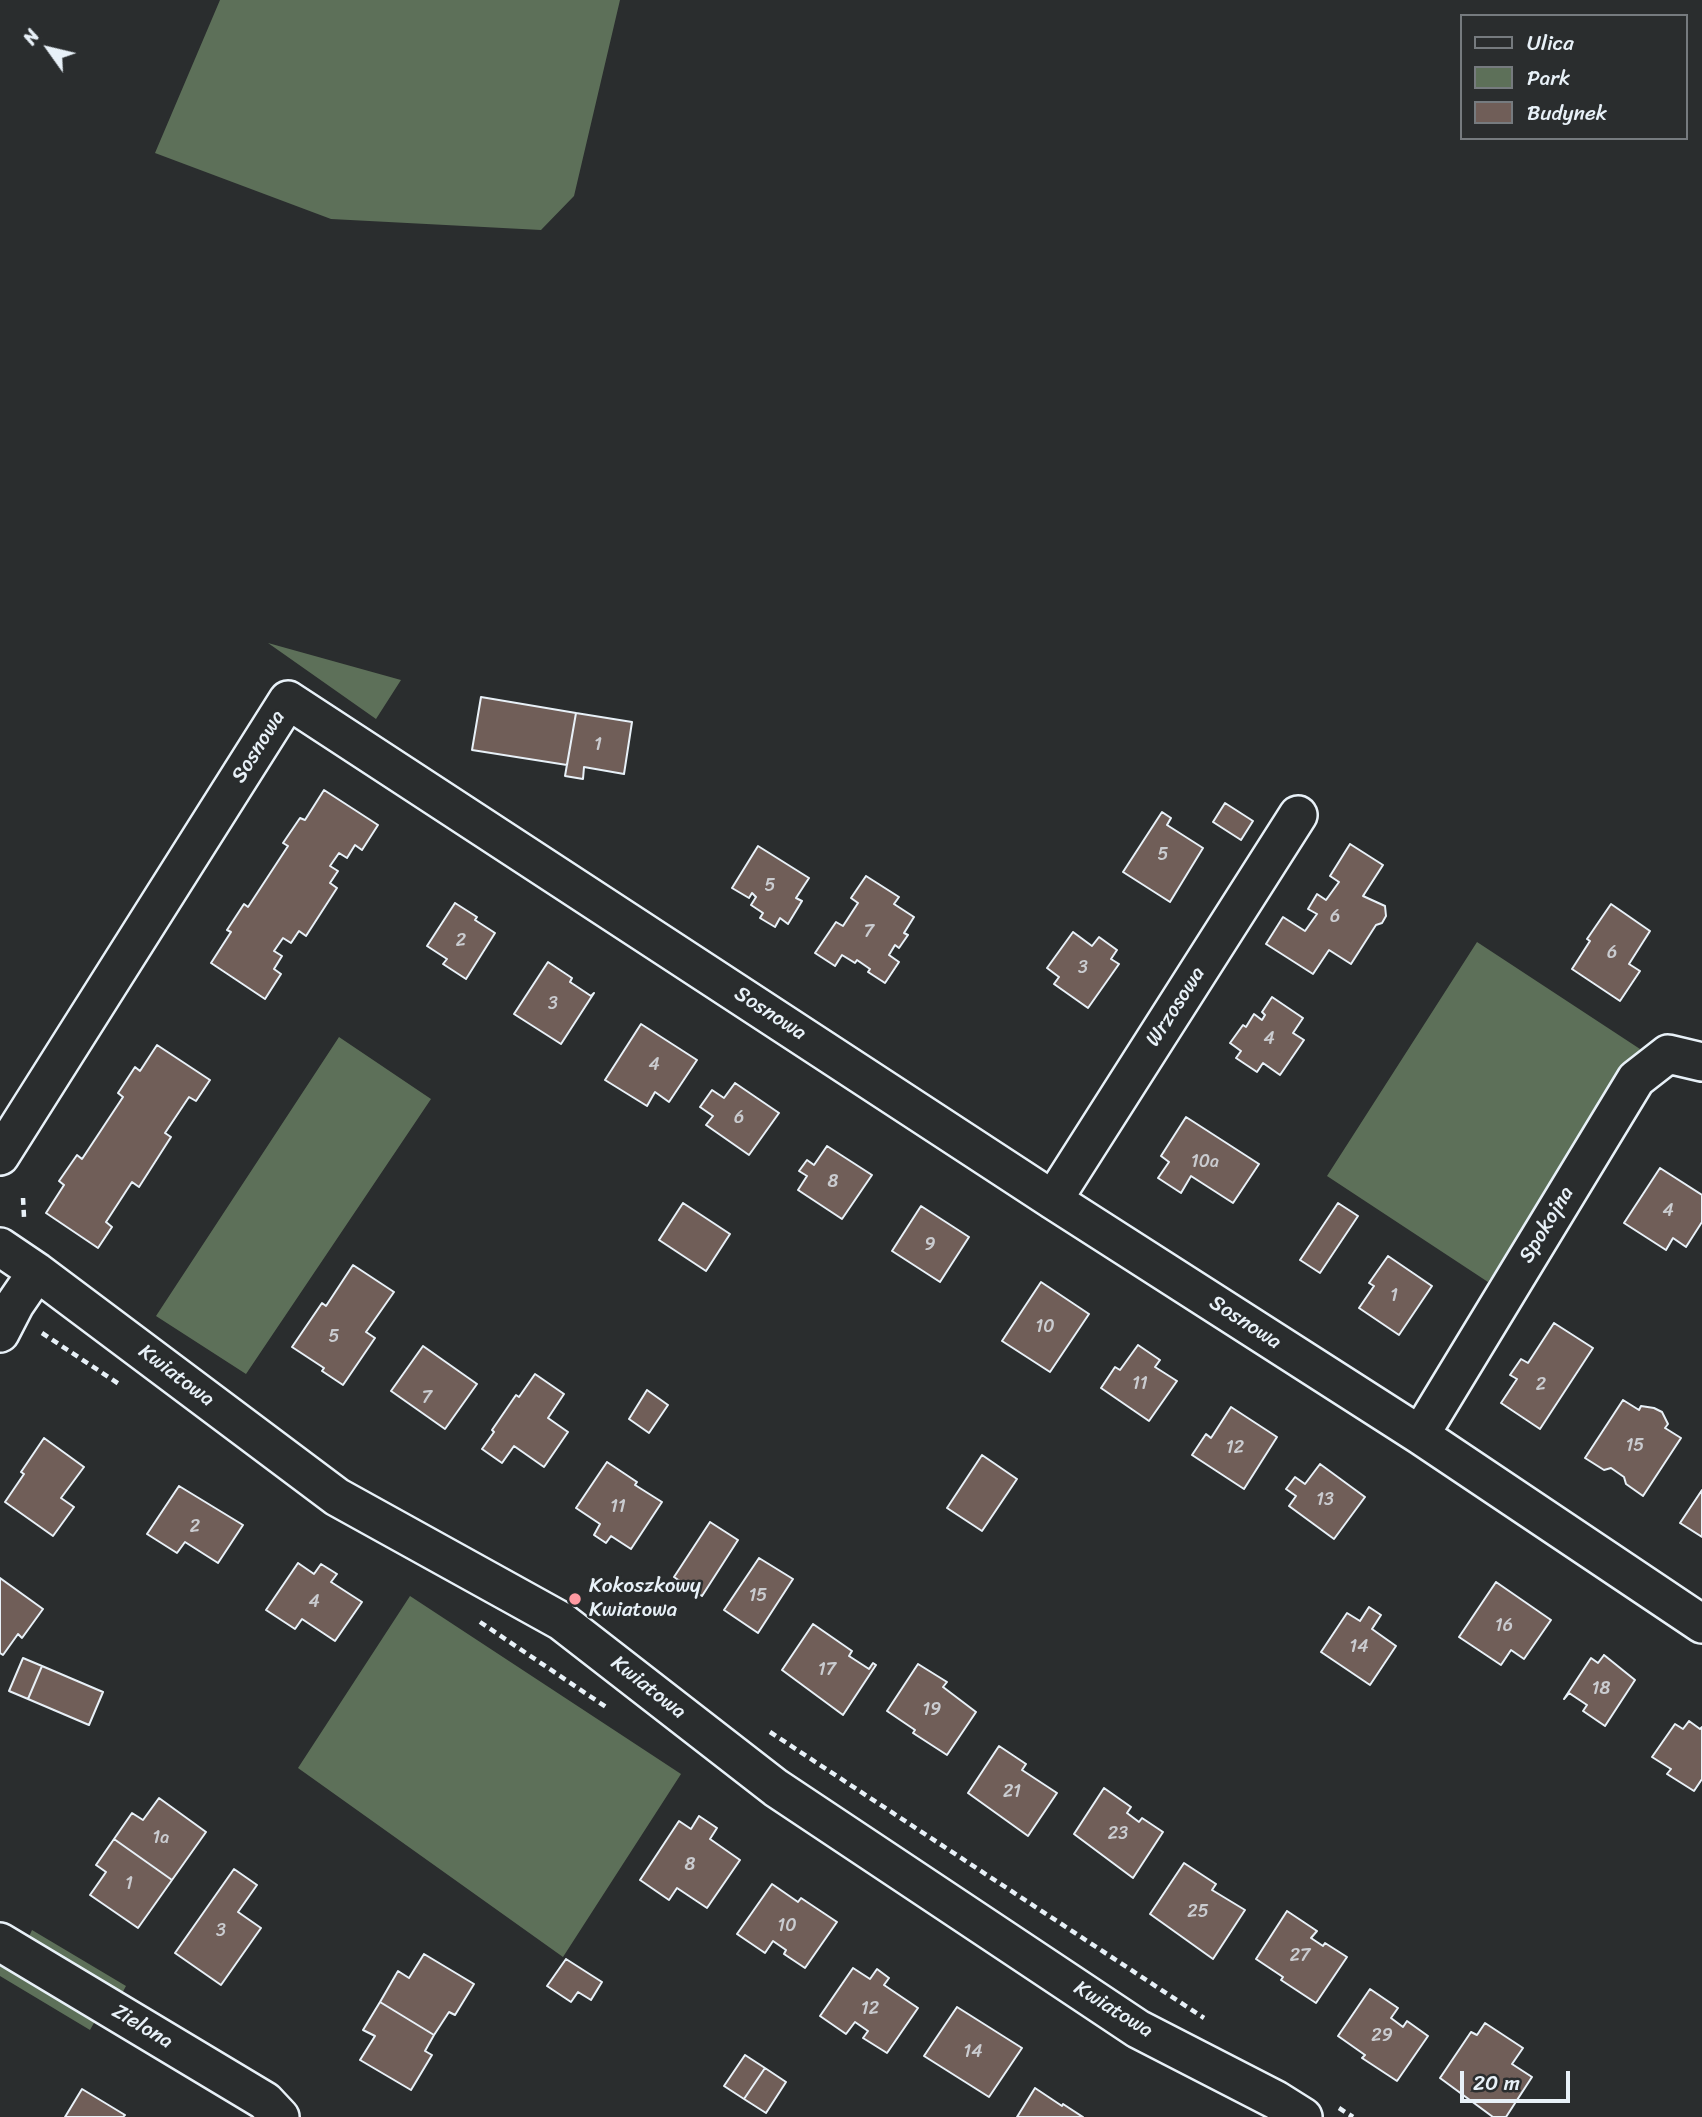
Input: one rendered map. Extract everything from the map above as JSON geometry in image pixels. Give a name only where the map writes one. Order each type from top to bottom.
[{"type":"street","name":"Sosnowa","points":[[0,1156],[288,700],[1053,1200],[1420,1435],[1702,1624]]},
{"type":"street","name":"Wrzosowa","points":[[1053,1200],[1298,815]]},
{"type":"street","name":"Spokojna","points":[[1420,1435],[1636,1079],[1668,1055],[1702,1062]]},
{"type":"street","name":"Kwiatowa","points":[[0,1247],[337,1497],[561,1622],[776,1788],[1138,2029],[1276,2100],[1303,2117]]},
{"type":"street","points":[[0,1333],[15,1304],[37,1272]]},
{"type":"street","name":"Zielona","points":[[0,1942],[265,2101],[280,2117]]},
{"type":"green space","points":[[220,0],[620,0],[574,196],[541,230],[331,219],[155,153]]},
{"type":"green space","points":[[268,643],[401,680],[376,719]]},
{"type":"green space","points":[[1477,942],[1640,1049],[1488,1282],[1327,1176]]},
{"type":"green space","points":[[339,1037],[431,1099],[246,1374],[156,1316]]},
{"type":"green space","points":[[410,1596],[681,1774],[563,1957],[298,1768]]},
{"type":"green space","points":[[32,1930],[126,1986],[120,1997],[27,1941]]},
{"type":"green space","points":[[0,1957],[99,2014],[90,2030],[0,1976]]},
{"type":"building","points":[[481,697],[576,713],[567,765],[472,750]]},
{"type":"building","points":[[576,713],[632,722],[624,774],[584,767],[583,779],[565,776]]},
{"type":"building","points":[[324,790],[378,825],[362,850],[355,845],[347,858],[339,853],[330,866],[338,871],[330,883],[337,888],[306,936],[299,931],[291,943],[283,938],[274,951],[282,956],[274,969],[281,974],[265,999],[211,963],[231,932],[227,930],[244,904],[248,907],[288,846],[283,843],[300,818],[305,820]]},
{"type":"building","points":[[1225,803],[1253,821],[1241,840],[1213,822]]},
{"type":"building","points":[[1162,812],[1171,818],[1167,825],[1203,848],[1170,902],[1123,872]]},
{"type":"building","points":[[1350,844],[1383,865],[1363,896],[1385,906],[1386,916],[1382,923],[1376,925],[1351,964],[1329,950],[1313,974],[1266,944],[1283,917],[1305,931],[1317,914],[1308,909],[1317,894],[1326,900],[1339,882],[1330,876]]},
{"type":"building","points":[[758,846],[809,878],[796,898],[802,901],[788,924],[780,918],[775,927],[760,918],[763,913],[751,905],[756,897],[752,893],[749,898],[732,888]]},
{"type":"building","points":[[866,876],[899,897],[894,904],[914,917],[904,933],[908,935],[899,948],[895,945],[889,955],[899,962],[885,983],[868,972],[870,969],[857,960],[855,963],[842,955],[835,966],[815,953],[836,922],[843,926],[858,903],[851,898]]},
{"type":"building","points":[[455,903],[495,933],[466,979],[443,964],[447,959],[427,946]]},
{"type":"building","points":[[1611,904],[1650,931],[1629,964],[1640,971],[1620,1001],[1572,969],[1590,941],[1587,939]]},
{"type":"building","points":[[1073,932],[1092,946],[1099,937],[1117,950],[1111,959],[1119,964],[1088,1008],[1054,984],[1059,977],[1047,968]]},
{"type":"building","points":[[548,962],[572,978],[570,982],[591,996],[594,993],[561,1044],[514,1014]]},
{"type":"building","points":[[1272,997],[1303,1018],[1293,1033],[1304,1040],[1280,1075],[1263,1063],[1257,1072],[1236,1058],[1241,1051],[1230,1043],[1243,1025],[1246,1027],[1254,1014],[1262,1020],[1265,1015],[1262,1012]]},
{"type":"building","points":[[641,1024],[697,1060],[669,1102],[655,1092],[647,1106],[605,1080]]},
{"type":"building","points":[[157,1045],[210,1080],[196,1101],[189,1097],[165,1133],[171,1137],[139,1187],[132,1182],[106,1222],[112,1227],[98,1248],[46,1213],[64,1185],[59,1181],[77,1155],[82,1159],[123,1097],[118,1093],[135,1067],[140,1071]]},
{"type":"building","points":[[735,1083],[779,1113],[749,1155],[706,1125],[713,1116],[700,1107],[712,1090],[724,1098]]},
{"type":"building","points":[[1186,1117],[1259,1164],[1233,1203],[1191,1176],[1181,1193],[1158,1178],[1169,1162],[1161,1156]]},
{"type":"building","points":[[827,1146],[872,1175],[842,1219],[798,1190],[807,1176],[799,1171],[807,1160],[814,1165]]},
{"type":"building","points":[[1660,1168],[1702,1195],[1702,1222],[1686,1247],[1673,1238],[1666,1250],[1624,1223]]},
{"type":"building","points":[[683,1203],[730,1234],[706,1271],[659,1240]]},
{"type":"building","points":[[1338,1203],[1358,1216],[1320,1273],[1300,1260]]},
{"type":"building","points":[[921,1206],[969,1237],[940,1282],[892,1251]]},
{"type":"building","points":[[1388,1256],[1432,1286],[1399,1335],[1359,1308],[1374,1286],[1369,1283]]},
{"type":"building","points":[[353,1265],[394,1292],[366,1332],[375,1338],[343,1385],[322,1371],[324,1368],[292,1347],[322,1303],[326,1306]]},
{"type":"building","points":[[1041,1282],[1089,1314],[1050,1372],[1002,1341]]},
{"type":"building","points":[[1554,1323],[1593,1348],[1540,1429],[1501,1403],[1517,1379],[1510,1375],[1521,1359],[1528,1363]]},
{"type":"building","points":[[1138,1345],[1160,1360],[1155,1367],[1177,1381],[1149,1421],[1101,1388],[1115,1367],[1120,1370]]},
{"type":"building","points":[[423,1346],[477,1384],[445,1429],[391,1391]]},
{"type":"building","points":[[535,1374],[564,1394],[548,1418],[568,1432],[544,1467],[514,1446],[502,1463],[482,1449],[516,1395],[519,1397]]},
{"type":"building","points":[[647,1390],[668,1405],[649,1433],[629,1419]]},
{"type":"building","points":[[1623,1400],[1639,1410],[1641,1406],[1662,1412],[1668,1424],[1665,1428],[1681,1438],[1643,1496],[1626,1484],[1624,1477],[1611,1468],[1604,1470],[1585,1458]]},
{"type":"building","points":[[1231,1407],[1277,1437],[1244,1489],[1192,1455],[1206,1434],[1211,1438]]},
{"type":"building","points":[[44,1438],[84,1467],[61,1498],[74,1507],[53,1536],[5,1502]]},
{"type":"building","points":[[982,1455],[1017,1479],[982,1531],[947,1508]]},
{"type":"building","points":[[607,1462],[637,1482],[635,1485],[662,1502],[631,1549],[611,1536],[606,1543],[594,1535],[600,1524],[576,1508]]},
{"type":"building","points":[[1320,1464],[1365,1497],[1334,1539],[1289,1506],[1296,1496],[1286,1489],[1295,1477],[1305,1484]]},
{"type":"building","points":[[179,1486],[243,1525],[218,1563],[185,1542],[177,1553],[147,1534]]},
{"type":"building","points":[[1702,1490],[1702,1537],[1680,1523]]},
{"type":"building","points":[[710,1522],[738,1540],[702,1596],[674,1577]]},
{"type":"building","points":[[759,1558],[793,1579],[758,1633],[724,1610]]},
{"type":"building","points":[[298,1563],[314,1574],[321,1564],[337,1574],[331,1582],[362,1602],[335,1641],[302,1619],[295,1629],[266,1610]]},
{"type":"building","points":[[0,1578],[43,1609],[22,1638],[18,1634],[3,1655],[0,1653]]},
{"type":"building","points":[[1496,1582],[1551,1620],[1524,1659],[1511,1650],[1501,1665],[1459,1637]]},
{"type":"building","points":[[1369,1607],[1381,1615],[1372,1629],[1396,1646],[1370,1685],[1321,1652],[1347,1613],[1360,1621]]},
{"type":"building","points":[[813,1624],[852,1651],[849,1656],[869,1669],[873,1663],[876,1665],[843,1715],[782,1670]]},
{"type":"building","points":[[1604,1655],[1635,1680],[1605,1726],[1583,1711],[1587,1705],[1569,1693],[1564,1699],[1591,1658],[1598,1663]]},
{"type":"building","points":[[23,1658],[42,1666],[28,1699],[9,1691]]},
{"type":"building","points":[[918,1664],[947,1682],[943,1687],[976,1712],[947,1755],[913,1733],[915,1730],[887,1711]]},
{"type":"building","points":[[42,1666],[103,1692],[89,1725],[28,1699]]},
{"type":"building","points":[[1689,1721],[1700,1729],[1702,1727],[1702,1779],[1694,1791],[1667,1774],[1671,1769],[1652,1757],[1675,1724],[1683,1729]]},
{"type":"building","points":[[999,1746],[1026,1764],[1022,1770],[1057,1793],[1028,1836],[968,1793]]},
{"type":"building","points":[[1104,1788],[1131,1807],[1127,1813],[1139,1822],[1142,1818],[1163,1832],[1133,1878],[1074,1834]]},
{"type":"building","points":[[159,1798],[206,1832],[172,1880],[114,1839],[132,1813],[143,1820]]},
{"type":"building","points":[[699,1816],[717,1828],[710,1839],[740,1860],[707,1908],[677,1888],[669,1900],[640,1880],[679,1821],[691,1829]]},
{"type":"building","points":[[114,1839],[172,1880],[138,1928],[90,1895],[106,1872],[96,1865]]},
{"type":"building","points":[[1184,1863],[1216,1884],[1212,1890],[1245,1910],[1213,1959],[1150,1914]]},
{"type":"building","points":[[234,1869],[257,1885],[238,1912],[261,1928],[221,1985],[175,1953]]},
{"type":"building","points":[[772,1884],[798,1902],[801,1898],[837,1922],[805,1968],[784,1954],[786,1950],[773,1941],[765,1953],[737,1934]]},
{"type":"building","points":[[1287,1911],[1317,1931],[1311,1938],[1323,1946],[1325,1943],[1347,1957],[1316,2003],[1281,1980],[1283,1977],[1256,1959]]},
{"type":"building","points":[[424,1954],[474,1984],[455,2015],[449,2012],[434,2035],[380,2002],[398,1971],[409,1978]]},
{"type":"building","points":[[566,1959],[602,1982],[591,2000],[578,1992],[571,2002],[547,1986]]},
{"type":"building","points":[[853,1968],[870,1979],[877,1969],[889,1978],[884,1985],[918,2008],[887,2053],[863,2038],[868,2031],[855,2022],[846,2034],[820,2016]]},
{"type":"building","points":[[1370,1989],[1398,2008],[1391,2018],[1403,2027],[1407,2021],[1428,2036],[1397,2081],[1362,2058],[1365,2055],[1338,2036]]},
{"type":"building","points":[[380,2002],[434,2035],[425,2051],[432,2055],[411,2090],[360,2060],[375,2036],[363,2030]]},
{"type":"building","points":[[957,2007],[1022,2048],[989,2097],[924,2056]]},
{"type":"building","points":[[1485,2023],[1523,2048],[1512,2064],[1532,2077],[1506,2117],[1493,2117],[1440,2078],[1471,2032],[1477,2035]]},
{"type":"building","points":[[745,2055],[765,2068],[744,2099],[724,2086]]},
{"type":"building","points":[[765,2068],[786,2082],[766,2113],[744,2099]]},
{"type":"building","points":[[1035,2088],[1062,2106],[1063,2104],[1083,2117],[1017,2117]]},
{"type":"building","points":[[82,2089],[125,2115],[65,2117]]},
{"type":"place","name":"Kokoszkowy Kwiatowa","points":[[575,1599]]}]
